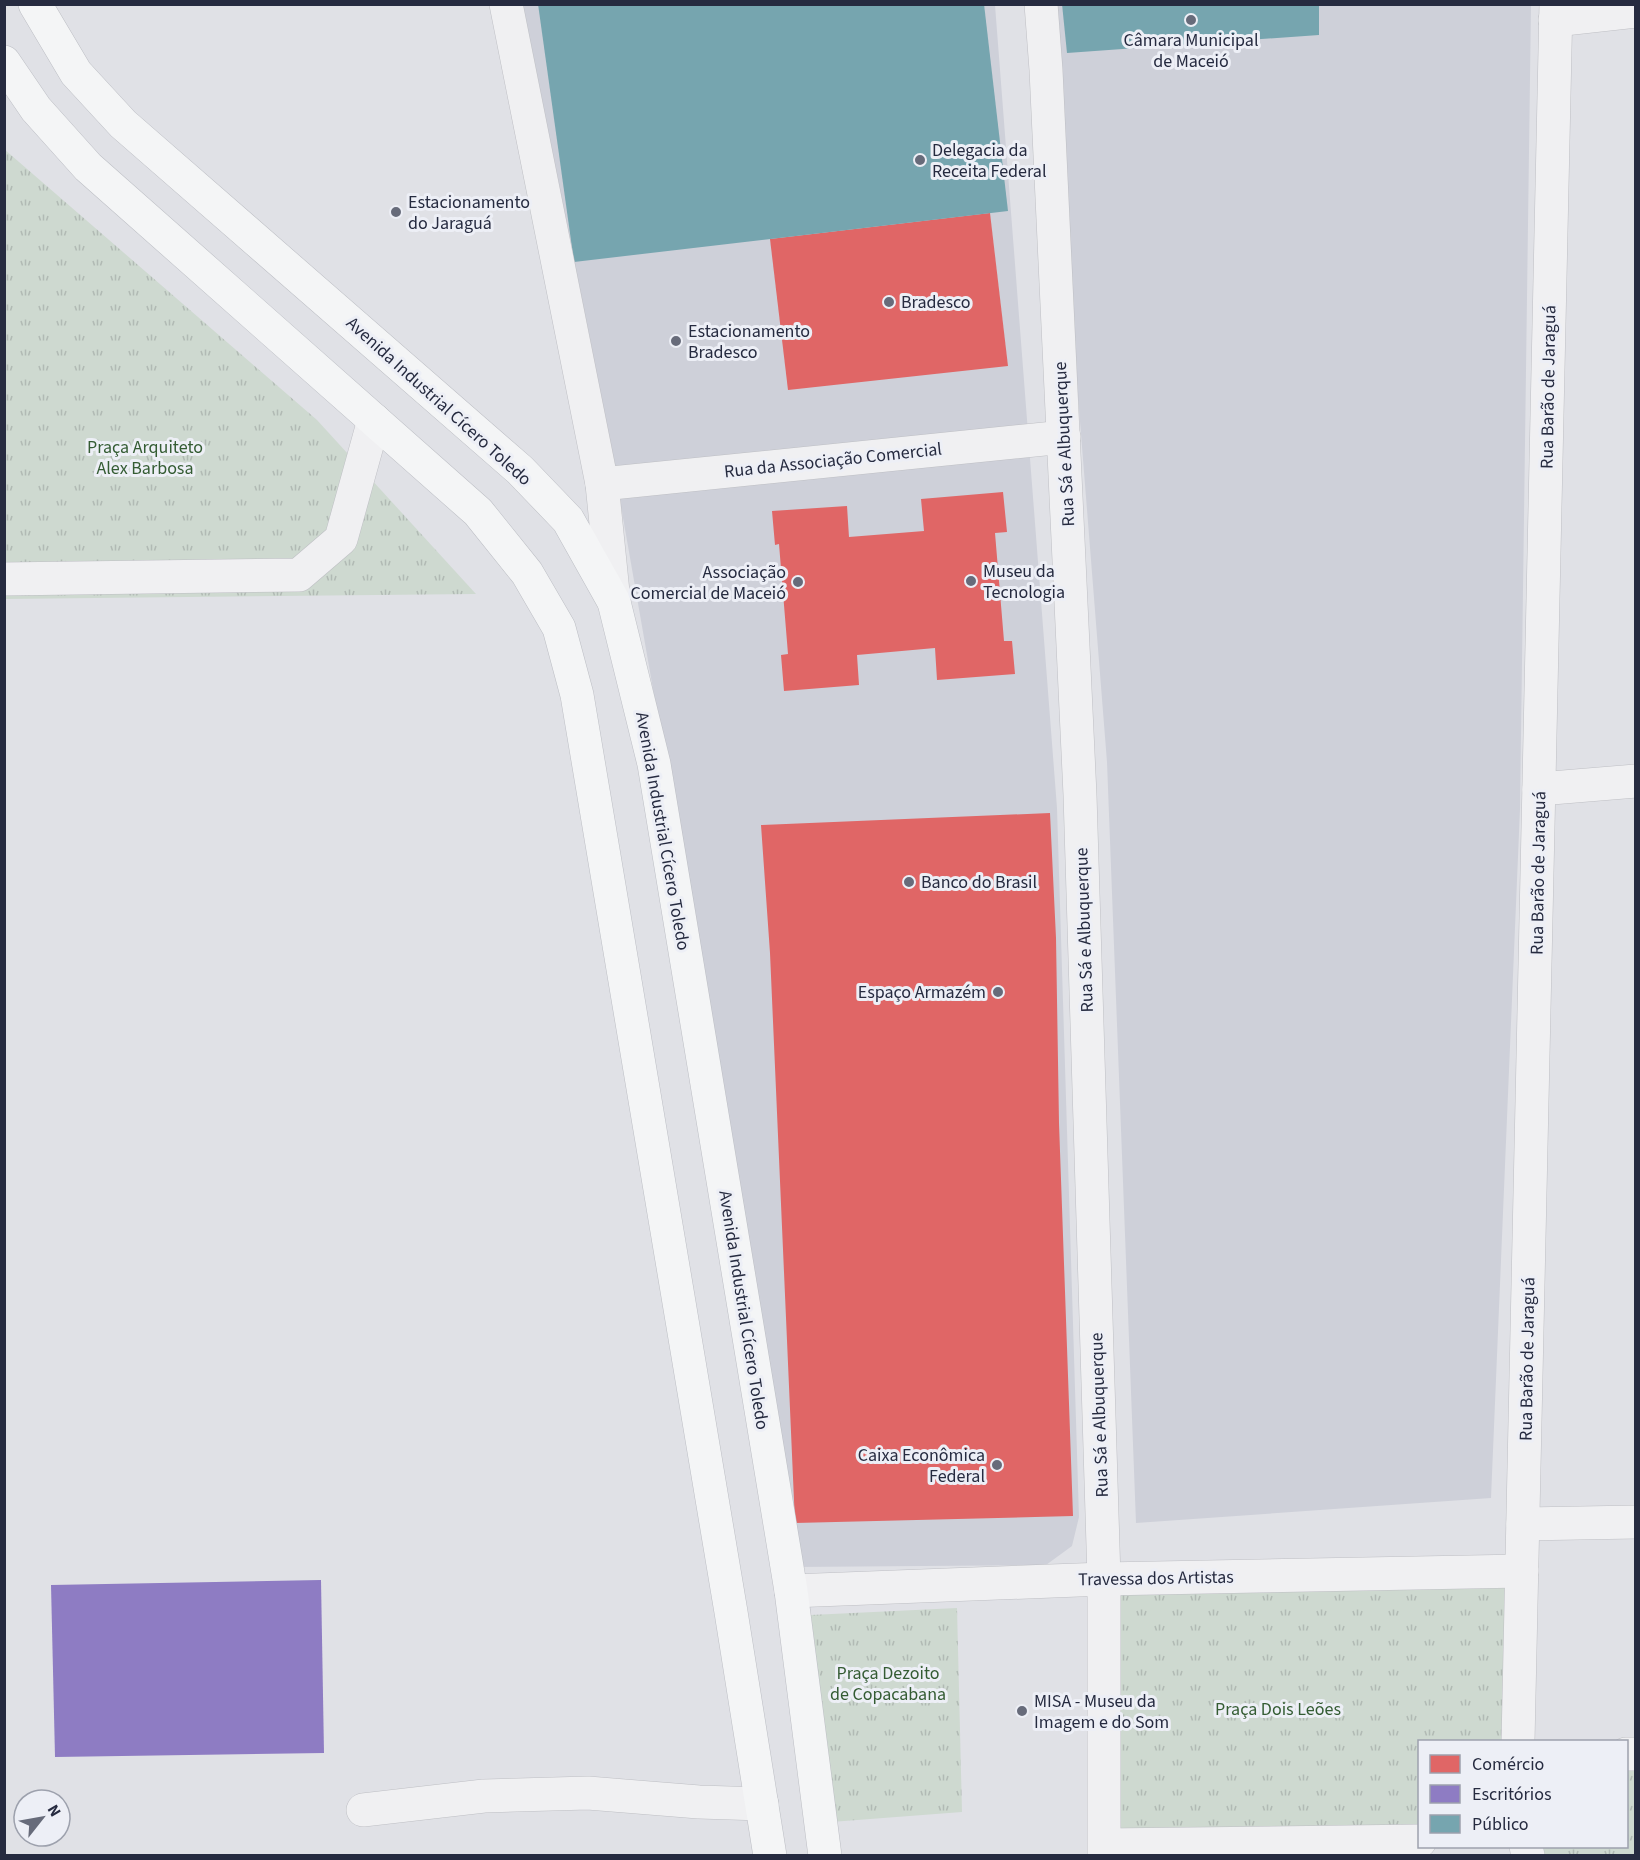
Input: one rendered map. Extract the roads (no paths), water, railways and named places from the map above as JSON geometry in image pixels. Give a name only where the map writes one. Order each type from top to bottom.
[{"type":"main road","name":"Avenida Industrial Cícero Toledo","points":[[35,4],[76,73],[123,124],[519,470],[568,520],[614,602],[654,764],[791,1591],[825,1856]]},
{"type":"main road","points":[[4,62],[36,110],[88,167],[478,512],[526,573],[559,628],[577,695],[732,1612],[770,1856]]},
{"type":"street","points":[[506,4],[602,484],[614,602]]},
{"type":"street","name":"Rua Sá e Albuquerque","points":[[1041,4],[1080,795],[1104,1579],[1105,1850]]},
{"type":"street","points":[[1556,12],[1635,11]]},
{"type":"street","name":"Rua Barão de Jaraguá","points":[[1518,1740],[1556,12]]},
{"type":"street","points":[[4,579],[299,575],[341,540],[374,420]]},
{"type":"street","name":"Rua da Associação Comercial","points":[[602,484],[1064,436]]},
{"type":"street","points":[[1539,789],[1635,781]]},
{"type":"street","points":[[1523,1524],[1635,1522]]},
{"type":"street","name":"Travessa dos Artistas","points":[[791,1591],[1104,1579],[1522,1571]]},
{"type":"street","points":[[363,1810],[484,1796],[588,1793],[699,1802],[762,1804]]},
{"type":"street","points":[[1105,1850],[1418,1841]]},
{"type":"place","name":"Câmara Municipal de Maceió","points":[[1191,20]]},
{"type":"place","name":"Delegacia da Receita Federal","points":[[920,160]]},
{"type":"place","name":"Estacionamento do Jaraguá","points":[[396,212]]},
{"type":"place","name":"Bradesco","points":[[889,302]]},
{"type":"place","name":"Estacionamento Bradesco","points":[[676,341]]},
{"type":"place","name":"Museu da Tecnologia","points":[[971,581]]},
{"type":"place","name":"Associação Comercial de Maceió","points":[[798,582]]},
{"type":"place","name":"Banco do Brasil","points":[[909,882]]},
{"type":"place","name":"Espaço Armazém","points":[[998,992]]},
{"type":"place","name":"Caixa Econômica Federal","points":[[997,1465]]},
{"type":"place","name":"MISA - Museu da Imagem e do Som","points":[[1022,1711]]},
{"type":"park label","name":"Praça Arquiteto Alex Barbosa","points":[[145,457]]},
{"type":"park label","name":"Praça Dezoito de Copacabana","points":[[888,1683]]},
{"type":"park label","name":"Praça Dois Leões","points":[[1278,1709]]}]
